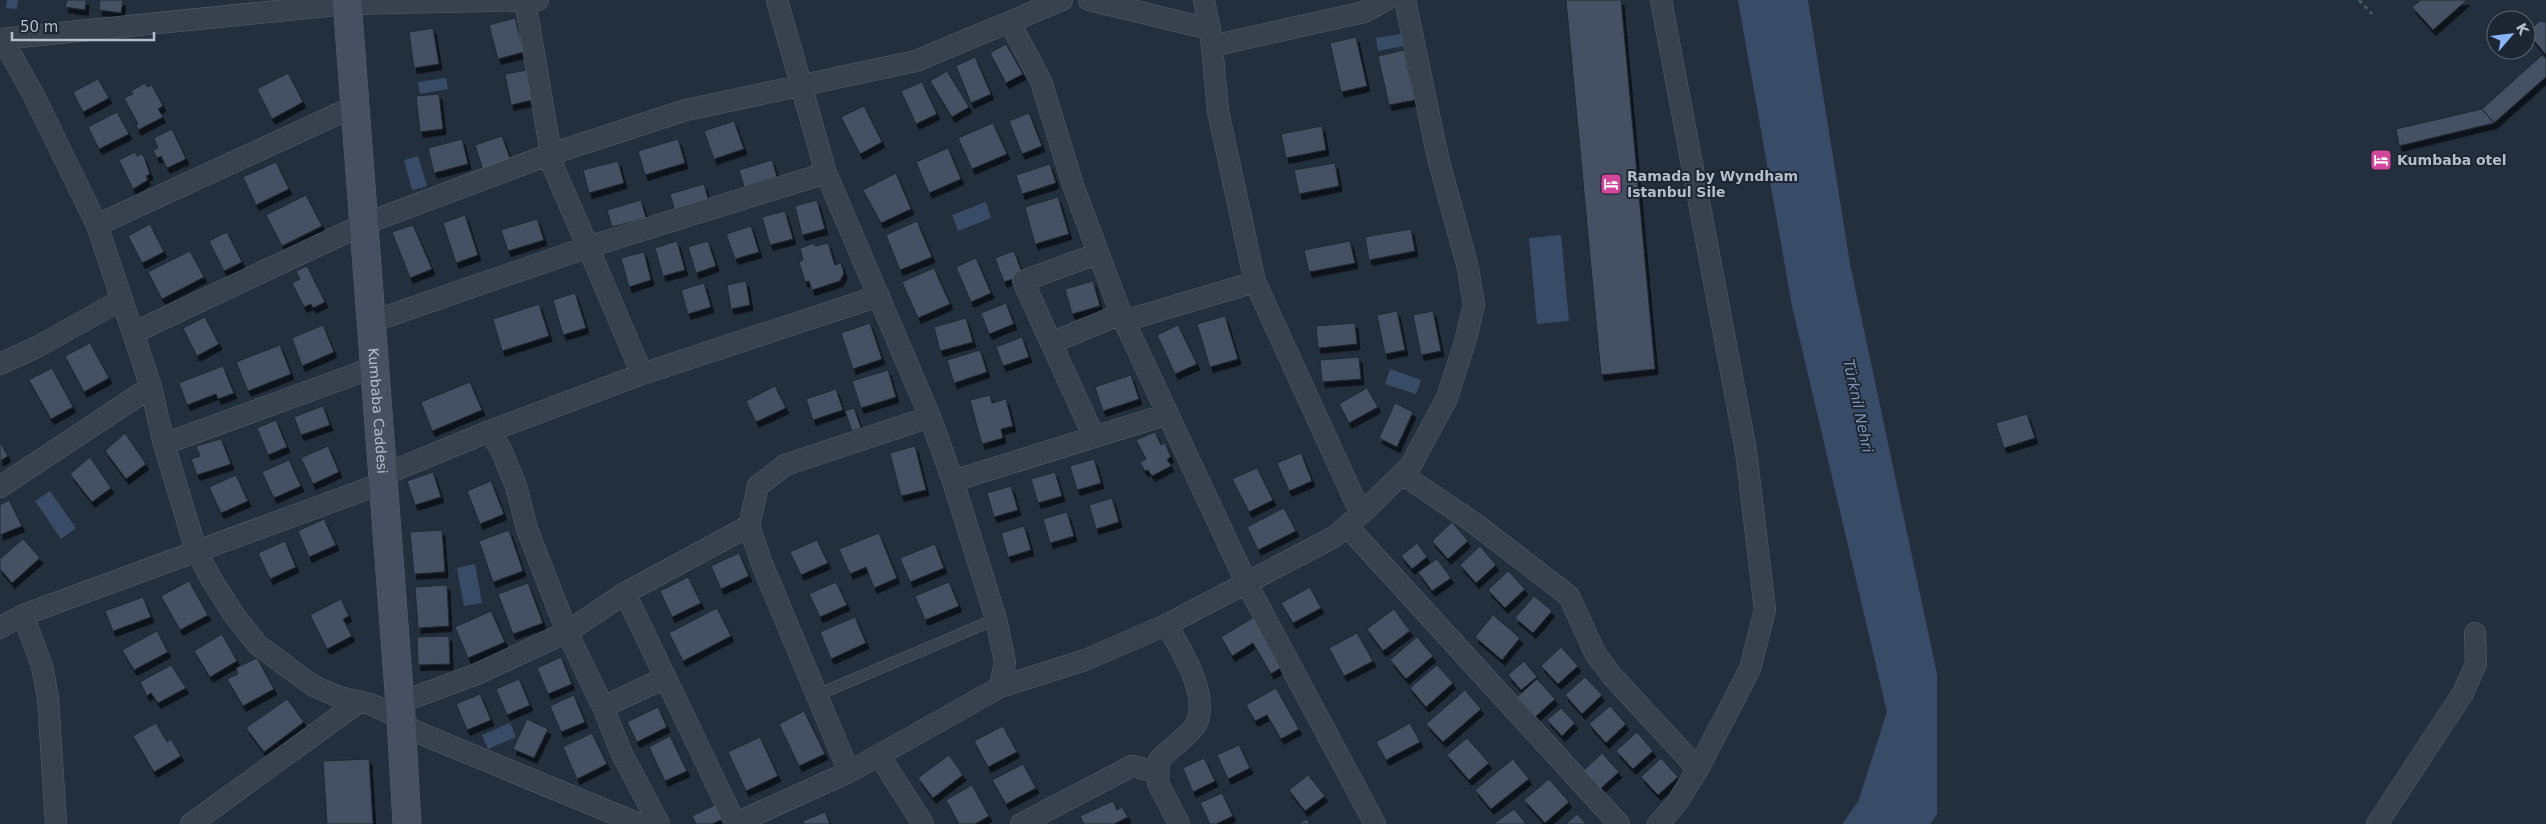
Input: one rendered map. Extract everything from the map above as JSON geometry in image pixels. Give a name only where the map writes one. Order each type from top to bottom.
[{"type":"street","points":[[639,824],[412,730],[401,718],[359,702],[339,697],[312,685],[258,645],[234,615],[196,550],[164,444],[151,386],[97,225],[33,94],[2,40],[347,2],[532,0],[550,154],[642,374]]},
{"type":"street","points":[[777,0],[826,173],[930,417],[953,481],[996,619],[1006,662],[1000,687]]},
{"type":"street","points":[[133,333],[364,224],[550,154],[686,110],[802,87],[916,61],[1022,13],[1062,0]]},
{"type":"street","points":[[1089,0],[1211,38],[1364,12],[1386,0]]},
{"type":"street","points":[[1204,0],[1211,38],[1218,111],[1254,282],[1354,520],[1618,824]]},
{"type":"street","points":[[625,593],[734,824],[850,772],[1000,687],[1085,660],[1167,625],[1334,537],[1411,465],[1447,398],[1465,342],[1474,305],[1468,268],[1438,158],[1405,0]]},
{"type":"street","points":[[1658,824],[1676,804],[1698,769],[1750,669],[1765,610],[1746,451],[1661,0]]},
{"type":"street","name":"Kumbaba Caddesi","points":[[347,2],[401,718],[407,824]]},
{"type":"street","points":[[1022,13],[1073,185],[1097,254],[1122,317],[1247,584],[1376,824]]},
{"type":"street","points":[[97,225],[355,106]]},
{"type":"street","points":[[371,322],[588,247],[826,173]]},
{"type":"street","points":[[1094,437],[1023,281],[1097,254]]},
{"type":"street","points":[[1051,343],[1122,317],[1254,282]]},
{"type":"street","points":[[0,628],[23,615],[383,479],[490,431],[642,374],[879,296]]},
{"type":"street","points":[[0,364],[39,346],[121,300]]},
{"type":"street","points":[[164,444],[375,367]]},
{"type":"street","points":[[0,487],[151,386]]},
{"type":"street","points":[[953,481],[1168,414]]},
{"type":"street","points":[[850,772],[762,564],[750,526],[758,486],[785,464],[930,417]]},
{"type":"street","points":[[490,431],[502,452],[516,486],[527,530],[567,632],[603,707],[621,752],[659,824]]},
{"type":"street","points":[[1402,474],[1474,523],[1569,596],[1594,653],[1612,676],[1698,769]]},
{"type":"street","points":[[401,718],[407,700],[477,674],[567,632],[625,593],[750,526]]},
{"type":"street","points":[[23,615],[42,666],[48,698],[56,824]]},
{"type":"street","points":[[1167,625],[1194,680],[1199,706],[1197,722],[1159,760],[1158,783],[1179,824]]},
{"type":"street","points":[[2377,824],[2463,693],[2476,664],[2475,633]]},
{"type":"street","points":[[603,707],[665,678]]},
{"type":"street","points":[[191,824],[359,702]]},
{"type":"street","points":[[880,754],[923,824]]},
{"type":"street","points":[[1021,824],[1132,766],[1157,772]]},
{"type":"lane","points":[[817,695],[996,619]]},
{"type":"path","points":[[2359,0],[2372,14]]},
{"type":"water","points":[[7,0],[18,0],[17,9],[6,8]]},
{"type":"water","name":"Türknil Nehri","points":[[1738,0],[1808,0],[1850,264],[1937,674],[1937,814],[1930,824],[1842,824],[1858,802],[1887,712],[1792,306]]},
{"type":"water","points":[[1401,34],[1403,46],[1378,51],[1376,38]]},
{"type":"water","points":[[446,78],[448,89],[420,94],[418,82]]},
{"type":"water","points":[[418,156],[427,186],[412,190],[404,160]]},
{"type":"water","points":[[986,202],[991,218],[958,231],[952,215]]},
{"type":"water","points":[[1561,235],[1569,321],[1537,324],[1529,238]]},
{"type":"water","points":[[1390,369],[1421,380],[1416,394],[1385,384]]},
{"type":"water","points":[[50,491],[76,528],[61,539],[35,501]]},
{"type":"water","points":[[475,564],[482,603],[464,606],[457,568]]},
{"type":"water","points":[[510,723],[516,737],[488,749],[482,735]]},
{"type":"building","points":[[67,0],[86,0],[85,10],[65,7]]},
{"type":"building","points":[[100,0],[123,0],[121,13],[99,10]]},
{"type":"building","name":"Ramada by Wyndham Istanbul Sile","points":[[1566,0],[1621,0],[1655,369],[1601,375]]},
{"type":"building","points":[[2421,0],[2467,0],[2433,30],[2412,7]]},
{"type":"building","points":[[515,18],[524,52],[498,59],[489,25]]},
{"type":"building","points":[[2539,21],[2546,22],[2546,55],[2536,43],[2536,24]]},
{"type":"building","points":[[433,28],[439,64],[414,68],[409,32]]},
{"type":"building","points":[[1356,37],[1367,86],[1341,92],[1330,43]]},
{"type":"building","points":[[1006,44],[1023,74],[1006,83],[990,53]]},
{"type":"building","points":[[1404,50],[1415,100],[1389,105],[1378,56]]},
{"type":"building","points":[[2542,55],[2546,59],[2546,77],[2494,123],[2482,109]]},
{"type":"building","points":[[975,57],[991,94],[971,103],[956,66]]},
{"type":"building","points":[[527,70],[533,100],[511,105],[505,74]]},
{"type":"building","points":[[947,71],[969,107],[952,117],[930,81]]},
{"type":"building","points":[[288,73],[303,102],[272,119],[257,89]]},
{"type":"building","points":[[98,79],[109,98],[83,112],[73,92]]},
{"type":"building","points":[[922,82],[937,114],[916,124],[901,91]]},
{"type":"building","points":[[145,83],[147,87],[152,85],[163,106],[158,109],[163,117],[138,130],[136,125],[138,124],[124,98],[133,94],[131,91]]},
{"type":"building","points":[[439,94],[443,129],[420,132],[416,96]]},
{"type":"building","points":[[864,106],[882,142],[860,154],[841,117]]},
{"type":"building","points":[[2482,109],[2494,123],[2399,146],[2396,129]]},
{"type":"building","points":[[117,112],[129,134],[99,149],[88,127]]},
{"type":"building","points":[[1029,113],[1042,146],[1022,154],[1009,121]]},
{"type":"building","points":[[734,121],[744,149],[714,159],[704,131]]},
{"type":"building","points":[[993,123],[1007,154],[972,169],[958,138]]},
{"type":"building","points":[[1322,126],[1326,150],[1286,158],[1281,134]]},
{"type":"building","points":[[172,129],[186,159],[167,168],[161,156],[157,158],[153,150],[158,148],[154,138]]},
{"type":"building","points":[[502,136],[512,164],[484,173],[475,145]]},
{"type":"building","points":[[462,139],[468,164],[434,173],[428,148]]},
{"type":"building","points":[[678,139],[685,163],[645,175],[638,151]]},
{"type":"building","points":[[948,148],[961,179],[929,193],[916,162]]},
{"type":"building","points":[[135,152],[137,156],[141,154],[144,157],[150,174],[146,176],[148,180],[133,189],[119,160]]},
{"type":"building","points":[[772,160],[777,177],[744,187],[739,170]]},
{"type":"building","points":[[618,161],[624,183],[589,193],[583,170]]},
{"type":"building","points":[[276,162],[289,189],[256,205],[243,177]]},
{"type":"building","points":[[1335,163],[1339,186],[1299,194],[1294,170]]},
{"type":"building","points":[[1050,164],[1056,183],[1022,194],[1016,175]]},
{"type":"building","points":[[896,173],[911,209],[881,223],[863,190]]},
{"type":"building","points":[[704,184],[709,202],[675,211],[670,194]]},
{"type":"building","points":[[306,195],[322,226],[282,246],[266,215]]},
{"type":"building","points":[[1058,197],[1069,234],[1035,244],[1025,207]]},
{"type":"building","points":[[641,200],[646,218],[612,227],[607,210]]},
{"type":"building","points":[[817,200],[825,229],[802,235],[795,206]]},
{"type":"building","points":[[785,211],[793,239],[770,245],[762,217]]},
{"type":"building","points":[[465,215],[478,255],[456,263],[443,223]]},
{"type":"building","points":[[537,219],[544,240],[508,251],[501,230]]},
{"type":"building","points":[[917,221],[932,257],[900,270],[886,235]]},
{"type":"building","points":[[150,224],[164,252],[142,263],[128,236]]},
{"type":"building","points":[[413,225],[432,269],[410,278],[392,232]]},
{"type":"building","points":[[751,226],[759,252],[735,259],[726,234]]},
{"type":"building","points":[[1411,229],[1415,251],[1369,260],[1365,237]]},
{"type":"building","points":[[227,232],[242,262],[224,271],[209,241]]},
{"type":"building","points":[[677,241],[685,270],[663,276],[655,248]]},
{"type":"building","points":[[708,241],[716,266],[696,273],[688,247]]},
{"type":"building","points":[[1350,241],[1355,263],[1309,272],[1304,250]]},
{"type":"building","points":[[815,243],[815,246],[828,243],[835,265],[841,263],[844,273],[840,281],[812,290],[809,281],[805,282],[799,262],[803,260],[800,248]]},
{"type":"building","points":[[190,251],[204,277],[162,299],[148,272]]},
{"type":"building","points":[[1014,251],[1023,275],[1004,282],[995,258]]},
{"type":"building","points":[[644,252],[651,280],[629,287],[621,258]]},
{"type":"building","points":[[976,258],[991,293],[971,302],[956,267]]},
{"type":"building","points":[[307,266],[325,302],[313,308],[311,304],[304,307],[292,283],[300,279],[296,271]]},
{"type":"building","points":[[934,268],[950,304],[918,318],[902,282]]},
{"type":"building","points":[[746,281],[750,305],[731,309],[727,285]]},
{"type":"building","points":[[1093,281],[1100,306],[1072,314],[1065,289]]},
{"type":"building","points":[[704,283],[711,307],[688,314],[681,290]]},
{"type":"building","points":[[575,293],[586,328],[563,335],[553,300]]},
{"type":"building","points":[[1006,303],[1014,324],[989,334],[981,313]]},
{"type":"building","points":[[539,304],[549,336],[502,351],[493,319]]},
{"type":"building","points":[[1397,311],[1405,350],[1385,354],[1377,315]]},
{"type":"building","points":[[1433,311],[1441,351],[1421,355],[1413,315]]},
{"type":"building","points":[[1225,316],[1238,359],[1210,367],[1197,324]]},
{"type":"building","points":[[205,317],[219,344],[197,356],[183,328]]},
{"type":"building","points":[[966,318],[973,342],[940,351],[934,327]]},
{"type":"building","points":[[870,323],[882,359],[853,369],[841,333]]},
{"type":"building","points":[[1355,323],[1357,344],[1318,348],[1316,326]]},
{"type":"building","points":[[323,325],[334,352],[302,366],[292,338]]},
{"type":"building","points":[[1178,325],[1197,364],[1175,374],[1157,335]]},
{"type":"building","points":[[1022,337],[1029,357],[1003,366],[996,347]]},
{"type":"building","points":[[90,343],[109,378],[84,392],[65,356]]},
{"type":"building","points":[[280,345],[291,374],[248,391],[236,362]]},
{"type":"building","points":[[980,350],[987,372],[954,383],[947,360]]},
{"type":"building","points":[[1359,357],[1361,379],[1322,382],[1320,360]]},
{"type":"building","points":[[223,366],[234,393],[218,399],[216,394],[187,405],[179,383]]},
{"type":"building","points":[[52,368],[73,407],[51,419],[29,380]]},
{"type":"building","points":[[888,370],[896,397],[861,408],[852,381]]},
{"type":"building","points":[[1131,375],[1139,399],[1103,411],[1095,387]]},
{"type":"building","points":[[470,382],[482,410],[432,431],[421,402]]},
{"type":"building","points":[[775,386],[786,408],[756,422],[746,401]]},
{"type":"building","points":[[1367,388],[1378,407],[1349,423],[1339,404]]},
{"type":"building","points":[[836,389],[843,410],[813,420],[806,399]]},
{"type":"building","points":[[990,395],[992,403],[1006,399],[1013,426],[1001,429],[1003,438],[982,444],[970,400]]},
{"type":"building","points":[[1395,403],[1413,412],[1397,447],[1379,438]]},
{"type":"building","points":[[323,406],[330,425],[301,435],[294,417]]},
{"type":"building","points":[[854,408],[861,428],[852,431],[845,411]]},
{"type":"building","points":[[2027,414],[2035,438],[2004,448],[1996,423]]},
{"type":"building","points":[[276,420],[287,447],[268,455],[257,428]]},
{"type":"building","points":[[1155,432],[1161,445],[1165,443],[1171,457],[1167,459],[1171,466],[1152,476],[1148,470],[1145,471],[1140,463],[1146,459],[1136,440]]},
{"type":"building","points":[[125,433],[146,464],[126,479],[105,451]]},
{"type":"building","points":[[221,439],[231,464],[197,475],[191,459],[200,456],[196,446]]},
{"type":"building","points":[[0,442],[8,456],[0,461]]},
{"type":"building","points":[[328,446],[339,472],[313,484],[301,458]]},
{"type":"building","points":[[915,446],[926,490],[901,496],[890,453]]},
{"type":"building","points":[[1301,453],[1312,481],[1289,491],[1277,463]]},
{"type":"building","points":[[90,457],[111,488],[92,502],[70,474]]},
{"type":"building","points":[[1094,459],[1101,483],[1077,490],[1070,466]]},
{"type":"building","points":[[289,460],[301,486],[274,498],[262,472]]},
{"type":"building","points":[[1257,468],[1273,500],[1249,512],[1232,479]]},
{"type":"building","points":[[433,472],[441,497],[415,505],[407,481]]},
{"type":"building","points":[[1055,472],[1062,496],[1038,503],[1031,479]]},
{"type":"building","points":[[236,475],[248,501],[221,513],[209,487]]},
{"type":"building","points":[[491,481],[504,514],[480,524],[467,491]]},
{"type":"building","points":[[1011,486],[1018,510],[994,517],[987,493]]},
{"type":"building","points":[[1112,498],[1119,522],[1096,529],[1089,505]]},
{"type":"building","points":[[9,500],[22,526],[0,535],[0,505]]},
{"type":"building","points":[[1284,508],[1296,531],[1258,550],[1247,527]]},
{"type":"building","points":[[1067,512],[1074,536],[1050,543],[1043,519]]},
{"type":"building","points":[[324,519],[336,545],[309,557],[298,531]]},
{"type":"building","points":[[1452,522],[1468,541],[1448,559],[1432,541]]},
{"type":"building","points":[[1024,526],[1031,550],[1008,557],[1001,533]]},
{"type":"building","points":[[442,530],[445,572],[414,574],[410,532]]},
{"type":"building","points":[[509,530],[523,571],[493,582],[479,541]]},
{"type":"building","points":[[879,533],[897,578],[874,588],[866,567],[850,574],[839,549]]},
{"type":"building","points":[[23,539],[40,558],[12,583],[0,569],[0,559]]},
{"type":"building","points":[[817,540],[828,563],[801,575],[790,552]]},
{"type":"building","points":[[285,541],[296,567],[270,579],[258,553]]},
{"type":"building","points":[[1417,543],[1427,557],[1412,569],[1401,556]]},
{"type":"building","points":[[935,544],[944,568],[910,582],[900,558]]},
{"type":"building","points":[[1480,546],[1496,565],[1476,583],[1460,565]]},
{"type":"building","points":[[739,553],[749,576],[721,589],[711,566]]},
{"type":"building","points":[[1437,559],[1451,578],[1432,591],[1418,572]]},
{"type":"building","points":[[1508,571],[1525,589],[1505,608],[1488,590]]},
{"type":"building","points":[[688,577],[701,603],[672,617],[660,591]]},
{"type":"building","points":[[189,581],[208,615],[180,630],[161,596]]},
{"type":"building","points":[[836,582],[847,605],[820,617],[809,594]]},
{"type":"building","points":[[949,582],[959,606],[925,620],[915,596]]},
{"type":"building","points":[[528,583],[543,623],[513,634],[498,594]]},
{"type":"building","points":[[447,585],[449,626],[418,628],[415,587]]},
{"type":"building","points":[[1310,587],[1321,608],[1293,623],[1281,603]]},
{"type":"building","points":[[1534,596],[1552,611],[1533,633],[1515,618]]},
{"type":"building","points":[[143,597],[151,617],[113,631],[105,611]]},
{"type":"building","points":[[341,599],[349,616],[343,619],[352,636],[327,649],[310,615]]},
{"type":"building","points":[[717,608],[731,636],[683,661],[669,633]]},
{"type":"building","points":[[1394,609],[1410,631],[1383,651],[1367,629]]},
{"type":"building","points":[[491,611],[505,642],[468,658],[455,627]]},
{"type":"building","points":[[1493,615],[1520,638],[1502,660],[1475,637]]},
{"type":"building","points":[[1256,616],[1285,665],[1271,674],[1253,643],[1232,656],[1221,637]]},
{"type":"building","points":[[855,617],[866,643],[831,659],[820,632]]},
{"type":"building","points":[[157,631],[168,652],[134,670],[122,650]]},
{"type":"building","points":[[1357,633],[1373,661],[1344,676],[1329,648]]},
{"type":"building","points":[[222,634],[237,661],[210,677],[194,651]]},
{"type":"building","points":[[449,636],[450,664],[418,665],[417,637]]},
{"type":"building","points":[[1417,637],[1433,656],[1406,679],[1390,660]]},
{"type":"building","points":[[1561,647],[1578,666],[1558,684],[1541,666]]},
{"type":"building","points":[[561,657],[572,684],[548,694],[537,668]]},
{"type":"building","points":[[257,658],[274,689],[243,706],[227,679],[238,674],[236,668]]},
{"type":"building","points":[[1524,661],[1537,677],[1521,690],[1508,675]]},
{"type":"building","points":[[171,665],[186,688],[158,703],[151,693],[147,696],[140,682]]},
{"type":"building","points":[[1437,665],[1453,683],[1426,707],[1410,688]]},
{"type":"building","points":[[1585,677],[1602,695],[1582,714],[1565,695]]},
{"type":"building","points":[[519,679],[530,705],[507,715],[496,689]]},
{"type":"building","points":[[1537,679],[1555,699],[1534,718],[1517,697]]},
{"type":"building","points":[[1276,688],[1299,729],[1281,739],[1267,715],[1255,721],[1246,705]]},
{"type":"building","points":[[1465,690],[1481,709],[1443,742],[1426,724]]},
{"type":"building","points":[[480,694],[491,720],[467,730],[456,704]]},
{"type":"building","points":[[574,695],[585,722],[561,732],[550,706]]},
{"type":"building","points":[[287,699],[304,722],[264,752],[246,728]]},
{"type":"building","points":[[1610,706],[1626,724],[1606,743],[1589,724]]},
{"type":"building","points":[[658,707],[667,727],[637,742],[627,722]]},
{"type":"building","points":[[1561,708],[1575,723],[1562,736],[1547,720]]},
{"type":"building","points":[[804,711],[825,754],[799,766],[779,724]]},
{"type":"building","points":[[527,719],[548,729],[534,758],[513,749]]},
{"type":"building","points":[[156,723],[167,742],[171,739],[181,756],[154,772],[133,736]]},
{"type":"building","points":[[1410,723],[1420,742],[1386,760],[1376,742]]},
{"type":"building","points":[[1003,726],[1017,752],[988,767],[974,741]]},
{"type":"building","points":[[1637,732],[1653,751],[1633,769],[1616,751]]},
{"type":"building","points":[[592,733],[607,764],[577,779],[563,747]]},
{"type":"building","points":[[670,736],[687,771],[665,781],[649,747]]},
{"type":"building","points":[[760,737],[778,776],[746,791],[728,752]]},
{"type":"building","points":[[1467,738],[1489,763],[1469,780],[1447,755]]},
{"type":"building","points":[[1239,745],[1250,768],[1228,779],[1217,755]]},
{"type":"building","points":[[1602,753],[1619,772],[1599,790],[1582,772]]},
{"type":"building","points":[[949,755],[963,775],[933,798],[918,778]]},
{"type":"building","points":[[1204,758],[1215,781],[1193,792],[1183,768]]},
{"type":"building","points":[[1661,758],[1678,777],[1658,795],[1641,777]]},
{"type":"building","points":[[369,759],[373,824],[327,824],[323,761]]},
{"type":"building","points":[[1513,759],[1529,779],[1491,809],[1475,790]]},
{"type":"building","points":[[1023,764],[1036,788],[1006,804],[992,780]]},
{"type":"building","points":[[1308,775],[1325,796],[1305,811],[1289,790]]},
{"type":"building","points":[[1549,779],[1569,802],[1545,823],[1524,800]]},
{"type":"building","points":[[972,785],[989,816],[975,824],[959,824],[946,800]]},
{"type":"building","points":[[1222,793],[1233,816],[1216,824],[1210,824],[1200,803]]},
{"type":"building","points":[[1113,801],[1117,810],[1122,807],[1128,817],[1114,824],[1084,824],[1080,816]]},
{"type":"building","points":[[717,804],[723,819],[712,824],[696,824],[692,816]]},
{"type":"building","points":[[1514,809],[1526,824],[1495,824],[1495,823]]},
{"type":"building","points":[[825,812],[830,824],[804,824],[803,821]]},
{"type":"building","points":[[1577,814],[1586,824],[1566,824]]},
{"type":"building","points":[[1307,819],[1310,824],[1298,824]]},
{"type":"place","name":"Kumbaba otel","points":[[2381,160]]},
{"type":"place","name":"Ramada by Wyndham Istanbul Sile","points":[[1611,184]]}]
